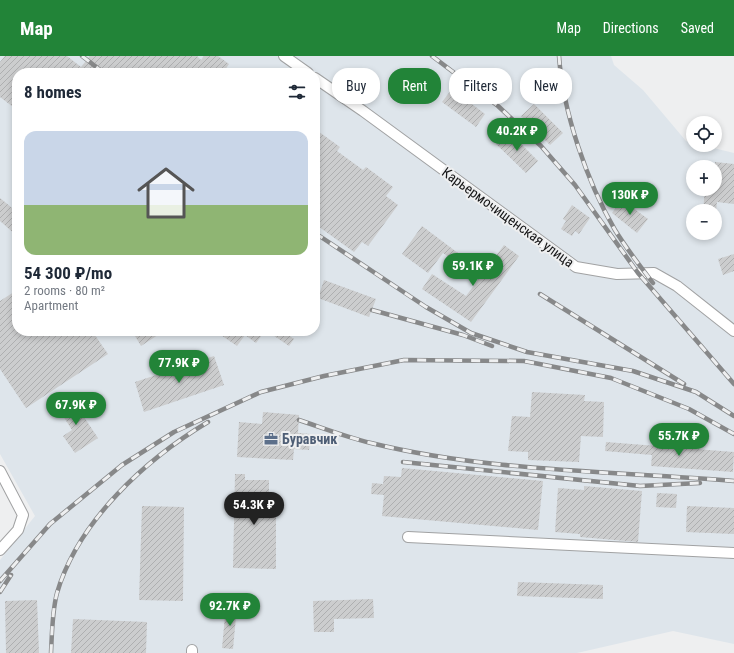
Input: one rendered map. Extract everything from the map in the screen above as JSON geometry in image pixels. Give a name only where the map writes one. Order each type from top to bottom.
[{"type":"street","points":[[284,56],[301,68]]},
{"type":"street","name":"Карьермочищенская улица","points":[[320,81],[363,110],[537,240],[576,267],[617,274],[654,273],[677,286],[734,331]]},
{"type":"street","points":[[0,471],[23,515],[18,530],[0,550]]},
{"type":"street","points":[[408,537],[734,553]]},
{"type":"shaded area","points":[[0,56],[611,56],[614,65],[643,90],[686,141],[686,152],[722,152],[722,150],[734,153],[734,644],[673,631],[577,653],[0,653],[0,560],[35,516],[0,454]]},
{"type":"building","points":[[5,56],[67,56],[81,67],[90,56],[197,56],[201,60],[204,56],[218,56],[229,64],[226,68],[12,68],[12,106],[0,97],[0,62]]},
{"type":"building","points":[[449,93],[449,104],[472,104],[485,114],[476,127],[442,102]]},
{"type":"building","points":[[534,104],[563,133],[550,145],[521,116]]},
{"type":"building","points":[[508,131],[538,161],[526,173],[496,144]]},
{"type":"building","points":[[320,133],[340,147],[337,151],[363,170],[366,167],[393,187],[386,196],[398,205],[368,246],[362,242],[354,252],[320,228]]},
{"type":"building","points":[[722,163],[734,164],[734,204],[717,202],[717,204],[704,204],[704,196],[722,196]]},
{"type":"building","points":[[0,198],[12,208],[12,232],[0,221]]},
{"type":"building","points":[[622,200],[648,219],[637,233],[612,213]]},
{"type":"building","points":[[572,205],[590,218],[579,234],[575,231],[572,236],[561,229],[566,221],[563,219]]},
{"type":"building","points":[[422,226],[458,253],[453,260],[443,253],[428,273],[402,254]]},
{"type":"building","points":[[504,245],[519,256],[471,322],[422,289],[432,274],[466,296]]},
{"type":"building","points":[[734,254],[734,271],[723,275],[718,259]]},
{"type":"building","points":[[324,280],[376,299],[369,317],[320,299],[320,292]]},
{"type":"building","points":[[12,293],[12,336],[95,336],[108,354],[26,408],[0,369],[0,301]]},
{"type":"building","points":[[135,336],[156,336],[141,346]]},
{"type":"building","points":[[222,336],[244,336],[237,346]]},
{"type":"building","points":[[246,336],[261,336],[256,343]]},
{"type":"building","points":[[274,336],[290,336],[294,339],[289,346]]},
{"type":"building","points":[[214,356],[224,385],[144,412],[135,382]]},
{"type":"building","points":[[532,392],[585,395],[584,401],[604,402],[603,437],[581,436],[579,462],[528,460],[528,452],[508,451],[512,416],[530,417]]},
{"type":"building","points":[[70,396],[98,438],[75,453],[63,436],[72,430],[56,405]]},
{"type":"building","points":[[263,412],[299,415],[298,433],[311,434],[309,450],[294,449],[293,460],[237,457],[239,422],[262,424]]},
{"type":"building","points":[[606,442],[734,452],[733,472],[651,466],[652,455],[605,451]]},
{"type":"building","points":[[402,468],[543,481],[538,530],[382,516],[384,495],[371,494],[372,483],[383,484],[384,476],[401,477]]},
{"type":"building","points":[[235,474],[245,474],[245,480],[269,480],[269,514],[276,514],[276,569],[233,568]]},
{"type":"building","points":[[584,486],[642,491],[638,542],[580,537],[580,534],[555,532],[558,488],[584,490]]},
{"type":"building","points":[[657,493],[677,494],[676,508],[656,507]]},
{"type":"building","points":[[142,506],[184,507],[183,601],[139,600]]},
{"type":"building","points":[[687,506],[734,508],[734,534],[686,532]]},
{"type":"building","points":[[518,582],[603,585],[603,599],[517,596]]},
{"type":"building","points":[[373,599],[374,618],[334,619],[334,632],[314,632],[313,601]]},
{"type":"building","points":[[37,600],[39,653],[6,653],[5,601]]},
{"type":"building","points":[[226,605],[237,606],[233,649],[222,648]]},
{"type":"building","points":[[73,619],[147,622],[146,653],[71,653]]},
{"type":"railway","points":[[82,56],[98,68]]},
{"type":"railway","points":[[432,56],[498,106],[541,146],[575,185],[638,273],[734,384]]},
{"type":"railway","points":[[559,56],[561,78],[571,123],[586,169],[615,230],[653,283]]},
{"type":"railway","points":[[320,236],[426,307],[471,333],[527,352],[633,371],[696,392],[734,416]]},
{"type":"railway","points":[[540,294],[684,384]]},
{"type":"railway","points":[[372,310],[463,335],[492,346]]},
{"type":"railway","points":[[0,581],[50,524],[122,465],[174,432],[261,392],[324,376],[404,360],[524,361],[611,378],[689,409],[734,434]]},
{"type":"railway","points":[[299,420],[371,443],[416,453],[460,460],[551,469],[734,481]]},
{"type":"railway","points":[[51,653],[55,600],[67,566],[81,541],[117,494],[139,473],[161,454],[208,422]]},
{"type":"railway","points":[[403,462],[640,486],[700,483]]},
{"type":"railway","points":[[0,592],[11,575]]},
{"type":"place","name":"Буравчик","points":[[271,439]]}]
